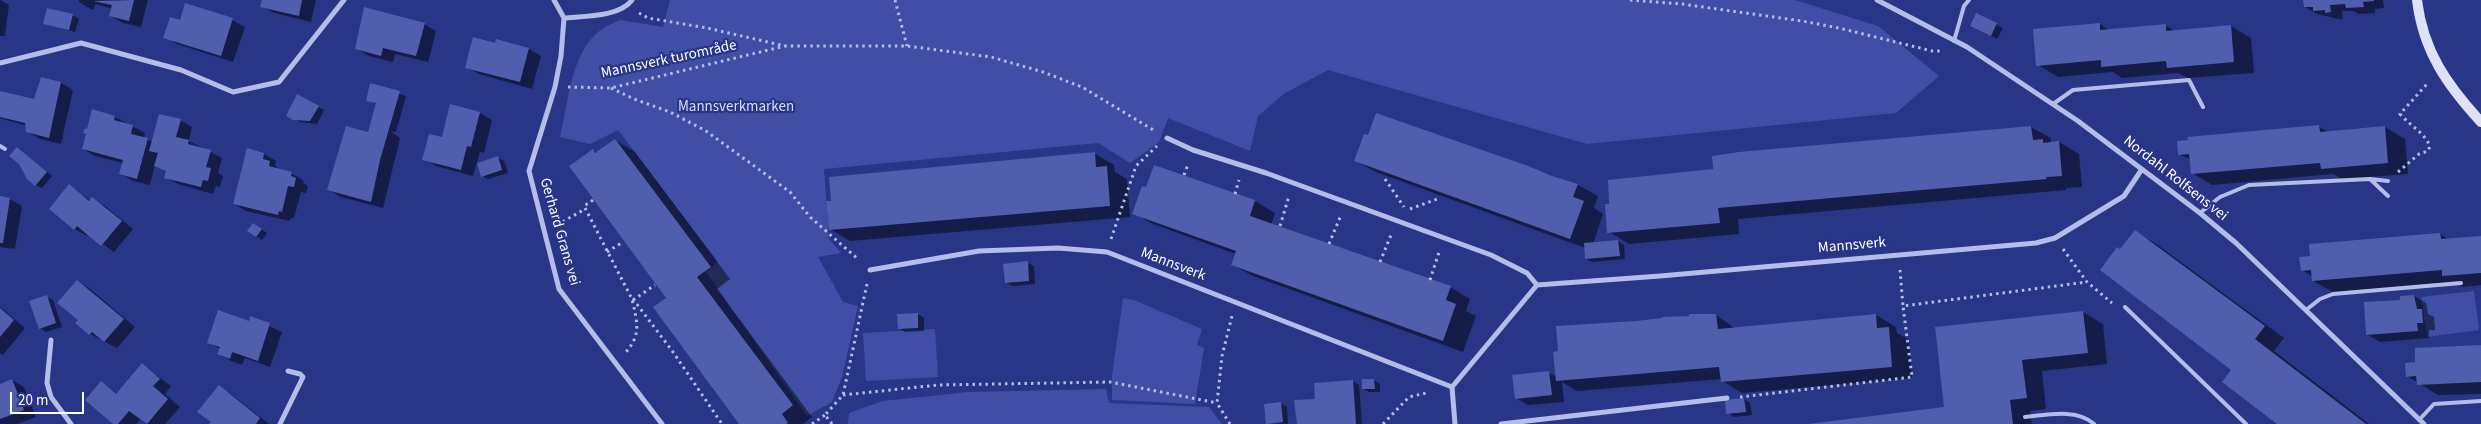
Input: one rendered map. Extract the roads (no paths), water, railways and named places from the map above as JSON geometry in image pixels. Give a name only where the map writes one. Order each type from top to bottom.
[{"type":"street","points":[[0,63],[81,43],[181,70],[233,92],[279,82],[344,0]]},
{"type":"street","points":[[554,0],[564,18],[610,12],[628,6],[632,0]]},
{"type":"street","name":"Nordahl Rolfsens vei","points":[[1877,0],[1967,47],[2053,104],[2200,213],[2236,243],[2421,422]]},
{"type":"street","points":[[2417,0],[2426,40],[2440,72],[2481,122]]},
{"type":"street","name":"Gerhard Grans vei","points":[[564,18],[555,87],[529,171],[559,289],[662,424]]},
{"type":"street","points":[[1167,138],[1192,150],[1293,183],[1419,229],[1507,262],[1527,273],[1537,285],[1452,387],[1455,424]]},
{"type":"street","name":"Mannsverk","points":[[1537,285],[2036,243],[2055,238],[2124,196],[2142,169]]},
{"type":"street","name":"Mannsverk","points":[[870,270],[979,251],[1058,248],[1107,252],[1452,387]]},
{"type":"street","points":[[51,340],[47,383],[51,397],[71,424]]},
{"type":"street","points":[[280,424],[303,377],[300,374],[288,371]]},
{"type":"street","points":[[1501,424],[1727,398]]},
{"type":"lane","points":[[1954,41],[1964,6],[1969,0]]},
{"type":"lane","points":[[2053,104],[2073,90],[2189,80],[2203,107]]},
{"type":"lane","points":[[0,146],[5,149]]},
{"type":"lane","points":[[2200,213],[2220,197],[2248,185],[2370,179],[2388,181]]},
{"type":"lane","points":[[2370,179],[2388,196]]},
{"type":"lane","points":[[2306,310],[2320,299],[2333,294],[2460,284]]},
{"type":"lane","points":[[2126,307],[2246,424]]},
{"type":"lane","points":[[2421,422],[2434,404],[2481,400]]},
{"type":"lane","points":[[2025,417],[2067,414],[2090,420],[2094,424]]},
{"type":"park label","name":"Mannsverkmarken","points":[[736,108]]}]
